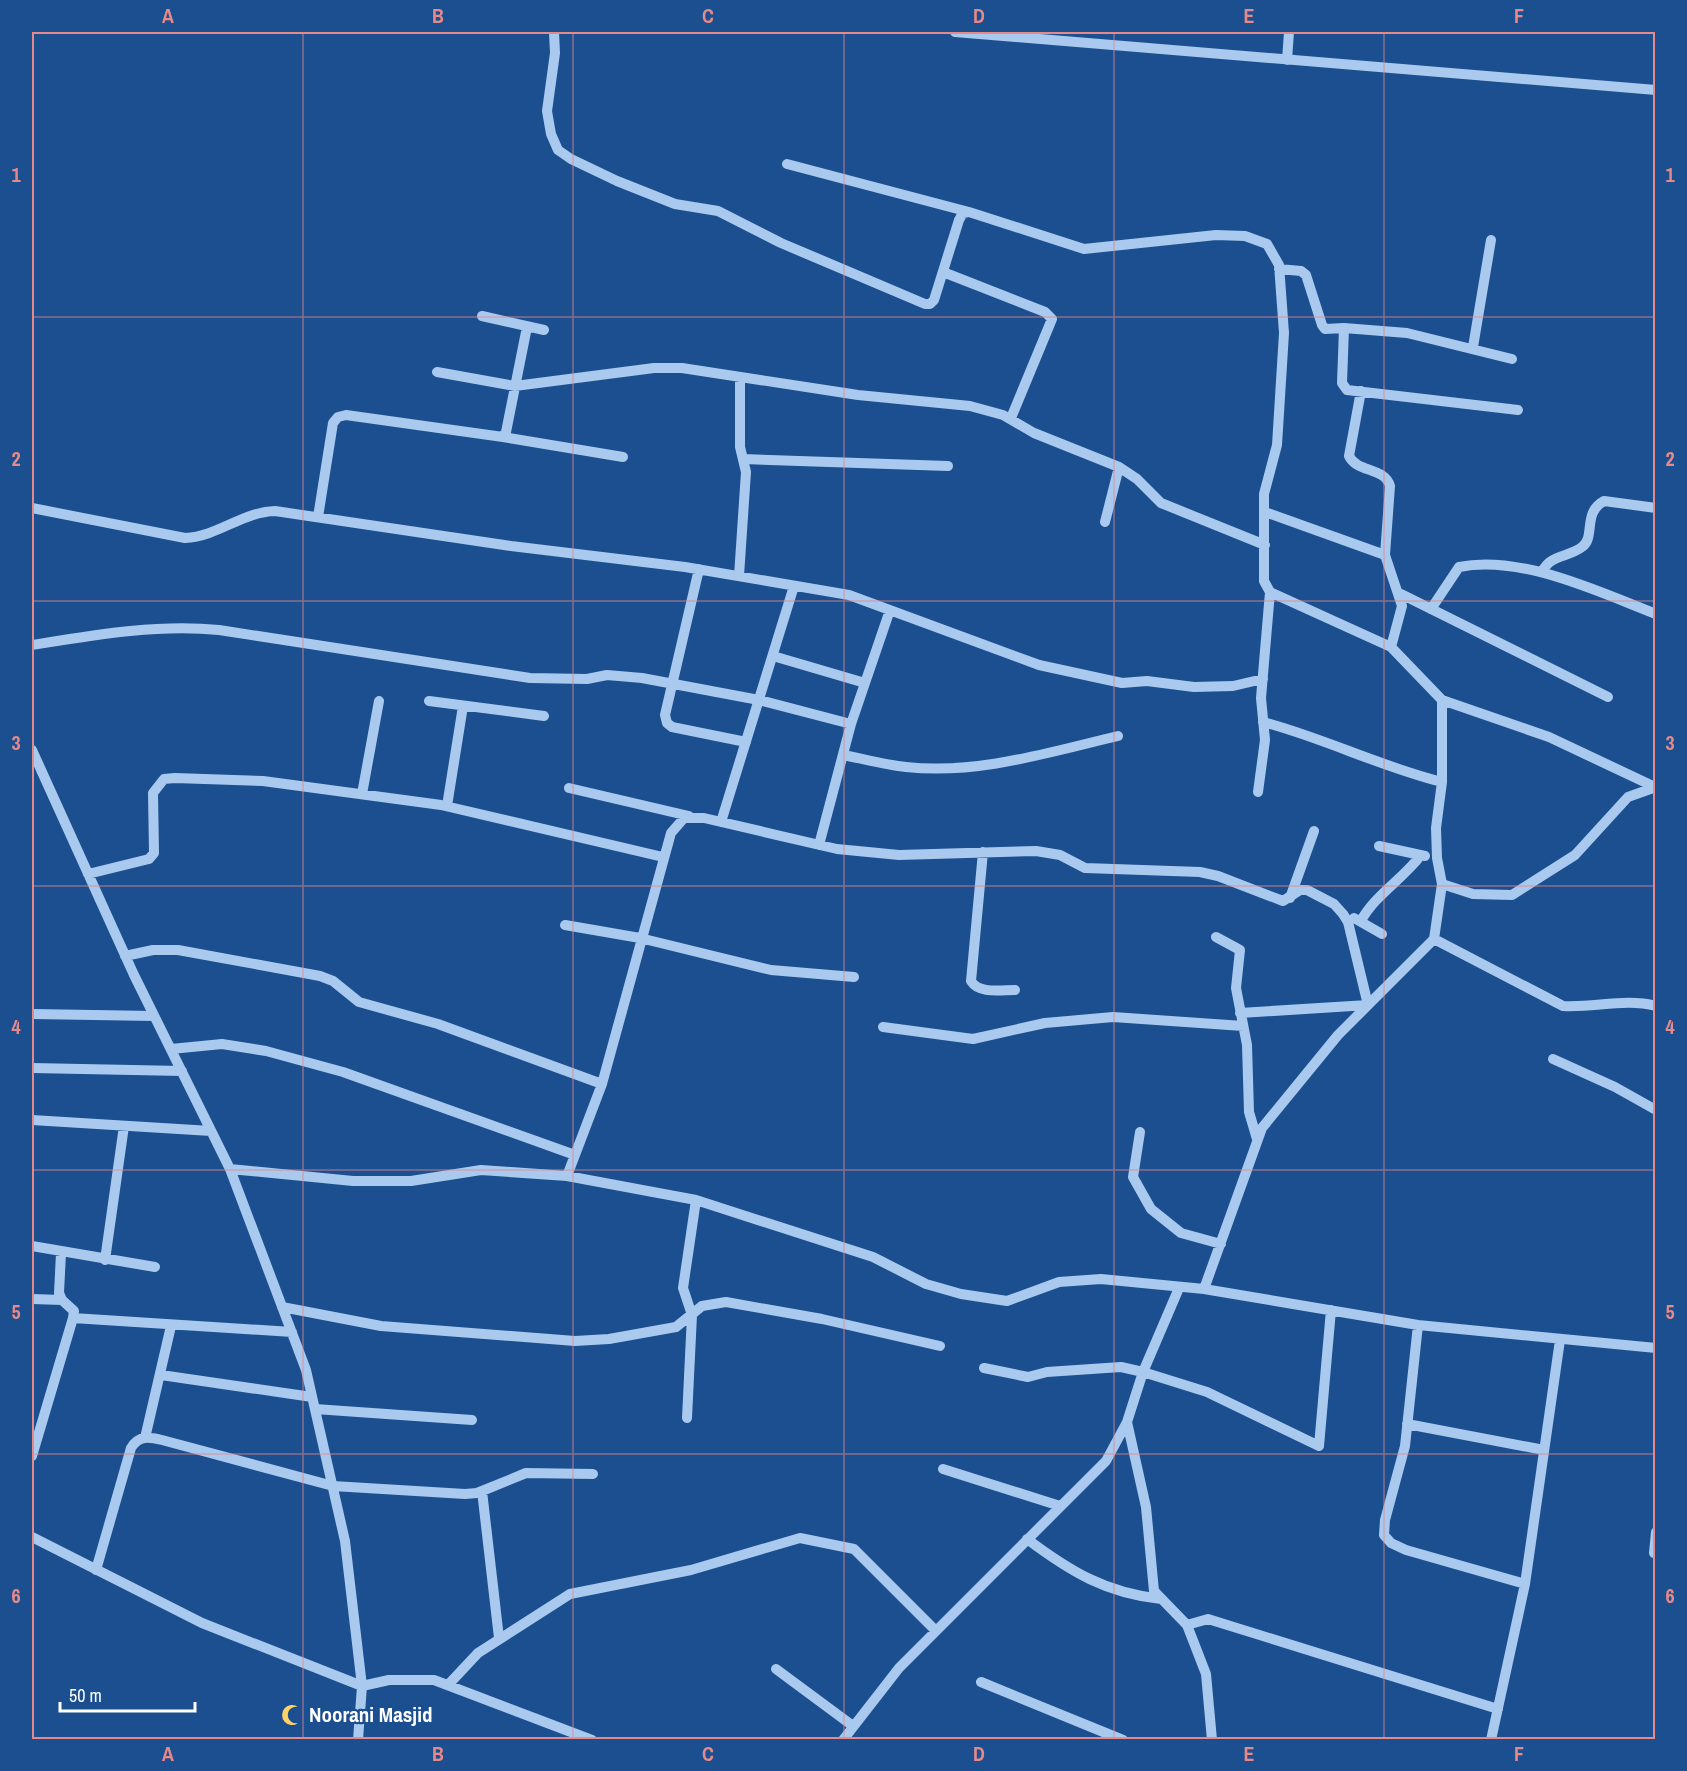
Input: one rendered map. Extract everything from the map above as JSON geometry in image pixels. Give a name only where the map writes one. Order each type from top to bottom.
[{"type":"street","points":[[554,32],[555,53],[547,111],[550,134],[558,150],[570,159],[675,204],[718,211],[781,243],[925,304],[930,304],[934,300],[959,220],[963,213],[969,212]]},
{"type":"street","points":[[955,32],[1656,90]]},
{"type":"street","points":[[1287,60],[1289,32]]},
{"type":"street","points":[[787,164],[969,212],[1084,249],[1216,235],[1245,236],[1267,244],[1279,269],[1284,333],[1276,445],[1264,494],[1264,581],[1270,592],[1260,698],[1265,740],[1258,792]]},
{"type":"street","points":[[1473,347],[1491,240]]},
{"type":"street","points":[[1279,269],[1301,271],[1306,275],[1325,329],[1344,328],[1407,333],[1473,347],[1512,359]]},
{"type":"street","points":[[943,272],[1045,312],[1052,319],[1011,418]]},
{"type":"street","points":[[482,316],[544,330]]},
{"type":"street","points":[[503,437],[516,386],[527,327]]},
{"type":"street","points":[[1344,328],[1342,383],[1347,390],[1518,410]]},
{"type":"street","points":[[437,372],[516,386],[654,368],[682,368],[858,395],[970,406],[1011,418],[1034,433],[1119,467],[1137,479],[1161,503],[1265,544]]},
{"type":"street","points":[[739,576],[746,472],[738,412],[740,378]]},
{"type":"street","points":[[1360,391],[1349,456],[1356,464],[1389,480],[1385,555],[1401,594],[1402,606],[1391,648]]},
{"type":"street","points":[[318,517],[333,423],[338,417],[346,415],[623,457]]},
{"type":"street","points":[[743,459],[948,466]]},
{"type":"street","points":[[1105,522],[1119,467]]},
{"type":"street","points":[[1542,572],[1551,559],[1582,548],[1586,543],[1591,515],[1597,505],[1604,501],[1656,508]]},
{"type":"street","points":[[32,508],[185,538],[203,537],[249,514],[261,511],[318,517],[511,546],[699,569],[849,595],[1039,665],[1122,683],[1147,681],[1194,687],[1233,686],[1263,680]]},
{"type":"street","points":[[1265,512],[1385,555]]},
{"type":"street","points":[[1431,609],[1459,567],[1486,565],[1542,572],[1656,614]]},
{"type":"street","points":[[699,569],[665,715],[667,723],[672,727],[746,742]]},
{"type":"street","points":[[721,822],[794,586]]},
{"type":"street","points":[[1270,592],[1391,648],[1442,700],[1549,737],[1655,787]]},
{"type":"street","points":[[1401,594],[1608,697]]},
{"type":"street","points":[[819,845],[851,724],[890,610]]},
{"type":"street","points":[[32,645],[129,630],[192,627],[530,678],[587,679],[607,675],[674,684],[759,700],[851,724]]},
{"type":"street","points":[[773,656],[865,683]]},
{"type":"street","points":[[1204,1289],[1262,1128],[1338,1035],[1434,939],[1442,884],[1437,858],[1436,828],[1442,782],[1442,700]]},
{"type":"street","points":[[362,794],[379,701]]},
{"type":"street","points":[[429,701],[544,716]]},
{"type":"street","points":[[447,806],[463,706]]},
{"type":"street","points":[[1263,722],[1301,732],[1409,774],[1442,782]]},
{"type":"street","points":[[843,755],[906,767],[973,766],[1042,754],[1119,736]]},
{"type":"street","points":[[32,750],[125,956],[230,1169],[292,1332],[312,1397],[345,1541],[362,1686],[358,1740]]},
{"type":"street","points":[[88,874],[149,859],[154,853],[153,793],[164,779],[263,782],[447,806],[663,857]]},
{"type":"street","points":[[1442,884],[1473,894],[1512,895],[1575,855],[1629,797],[1655,787]]},
{"type":"street","points":[[569,788],[819,845],[898,855],[1036,851],[1060,855],[1085,868],[1097,870],[1133,868],[1200,872],[1218,876],[1283,902],[1300,890],[1307,890],[1334,904],[1348,922],[1368,1005]]},
{"type":"street","points":[[567,1176],[602,1084],[670,833],[677,823],[693,817]]},
{"type":"street","points":[[1290,898],[1314,831]]},
{"type":"street","points":[[1380,846],[1437,858]]},
{"type":"street","points":[[983,852],[971,981],[981,990],[1015,990]]},
{"type":"street","points":[[1361,921],[1366,912],[1401,880],[1421,855]]},
{"type":"street","points":[[1343,914],[1361,921],[1382,934]]},
{"type":"street","points":[[565,925],[640,938],[771,970],[854,977]]},
{"type":"street","points":[[1216,937],[1240,950],[1236,988],[1246,1045],[1248,1112],[1257,1139]]},
{"type":"street","points":[[1434,939],[1563,1006],[1584,1008],[1637,1001],[1656,1006]]},
{"type":"street","points":[[125,956],[153,950],[178,951],[320,976],[333,981],[359,1002],[438,1024],[602,1084]]},
{"type":"street","points":[[1240,1013],[1368,1005]]},
{"type":"street","points":[[32,1014],[154,1016]]},
{"type":"street","points":[[883,1026],[973,1039],[1045,1023],[1113,1017],[1243,1026]]},
{"type":"street","points":[[171,1049],[222,1044],[266,1051],[343,1072],[575,1155]]},
{"type":"street","points":[[1553,1059],[1615,1087],[1656,1110]]},
{"type":"street","points":[[32,1068],[182,1071]]},
{"type":"street","points":[[32,1120],[211,1131]]},
{"type":"street","points":[[105,1260],[124,1125]]},
{"type":"street","points":[[1140,1132],[1133,1177],[1151,1209],[1181,1233],[1221,1244]]},
{"type":"street","points":[[230,1169],[353,1181],[411,1180],[481,1170],[567,1176],[696,1200],[873,1257],[926,1284],[961,1294],[1007,1301],[1059,1282],[1081,1279],[1204,1289],[1418,1325],[1656,1348]]},
{"type":"street","points":[[687,1418],[692,1315],[683,1288],[696,1200]]},
{"type":"street","points":[[32,1246],[61,1253],[155,1267]]},
{"type":"street","points":[[32,1456],[36,1421],[74,1311],[62,1300],[59,1293],[61,1253]]},
{"type":"street","points":[[843,1740],[899,1668],[1106,1461],[1127,1422],[1143,1372],[1179,1287]]},
{"type":"street","points":[[32,1299],[62,1300]]},
{"type":"street","points":[[282,1307],[381,1326],[575,1341],[609,1339],[676,1327],[702,1306],[726,1302],[822,1319],[940,1346]]},
{"type":"street","points":[[984,1368],[1028,1377],[1047,1372],[1121,1367],[1143,1372],[1207,1392],[1319,1446],[1331,1310]]},
{"type":"street","points":[[73,1318],[292,1332]]},
{"type":"street","points":[[1418,1325],[1405,1446],[1385,1520],[1384,1535],[1391,1543],[1406,1550],[1525,1584]]},
{"type":"street","points":[[146,1438],[171,1326]]},
{"type":"street","points":[[1491,1740],[1525,1584],[1560,1340]]},
{"type":"street","points":[[161,1375],[312,1397]]},
{"type":"street","points":[[315,1409],[472,1420]]},
{"type":"street","points":[[1127,1422],[1146,1507],[1154,1591],[1187,1625],[1206,1674],[1212,1740]]},
{"type":"street","points":[[1407,1424],[1544,1450]]},
{"type":"street","points":[[96,1570],[130,1448],[136,1440],[146,1438],[333,1486],[465,1494],[482,1491],[526,1473],[593,1474]]},
{"type":"street","points":[[943,1469],[1060,1506]]},
{"type":"street","points":[[482,1491],[499,1638]]},
{"type":"street","points":[[1654,1553],[1656,1532]]},
{"type":"street","points":[[32,1537],[202,1623],[362,1686],[389,1680],[434,1680],[592,1740]]},
{"type":"street","points":[[448,1685],[478,1653],[570,1594],[690,1570],[800,1538],[854,1549],[936,1631]]},
{"type":"street","points":[[1027,1539],[1063,1566],[1091,1581],[1134,1596],[1161,1599]]},
{"type":"street","points":[[1187,1625],[1208,1619],[1498,1709]]},
{"type":"street","points":[[776,1669],[853,1726]]},
{"type":"street","points":[[981,1682],[1124,1740]]},
{"type":"place","name":"Noorani Masjid","points":[[292,1715]]}]
